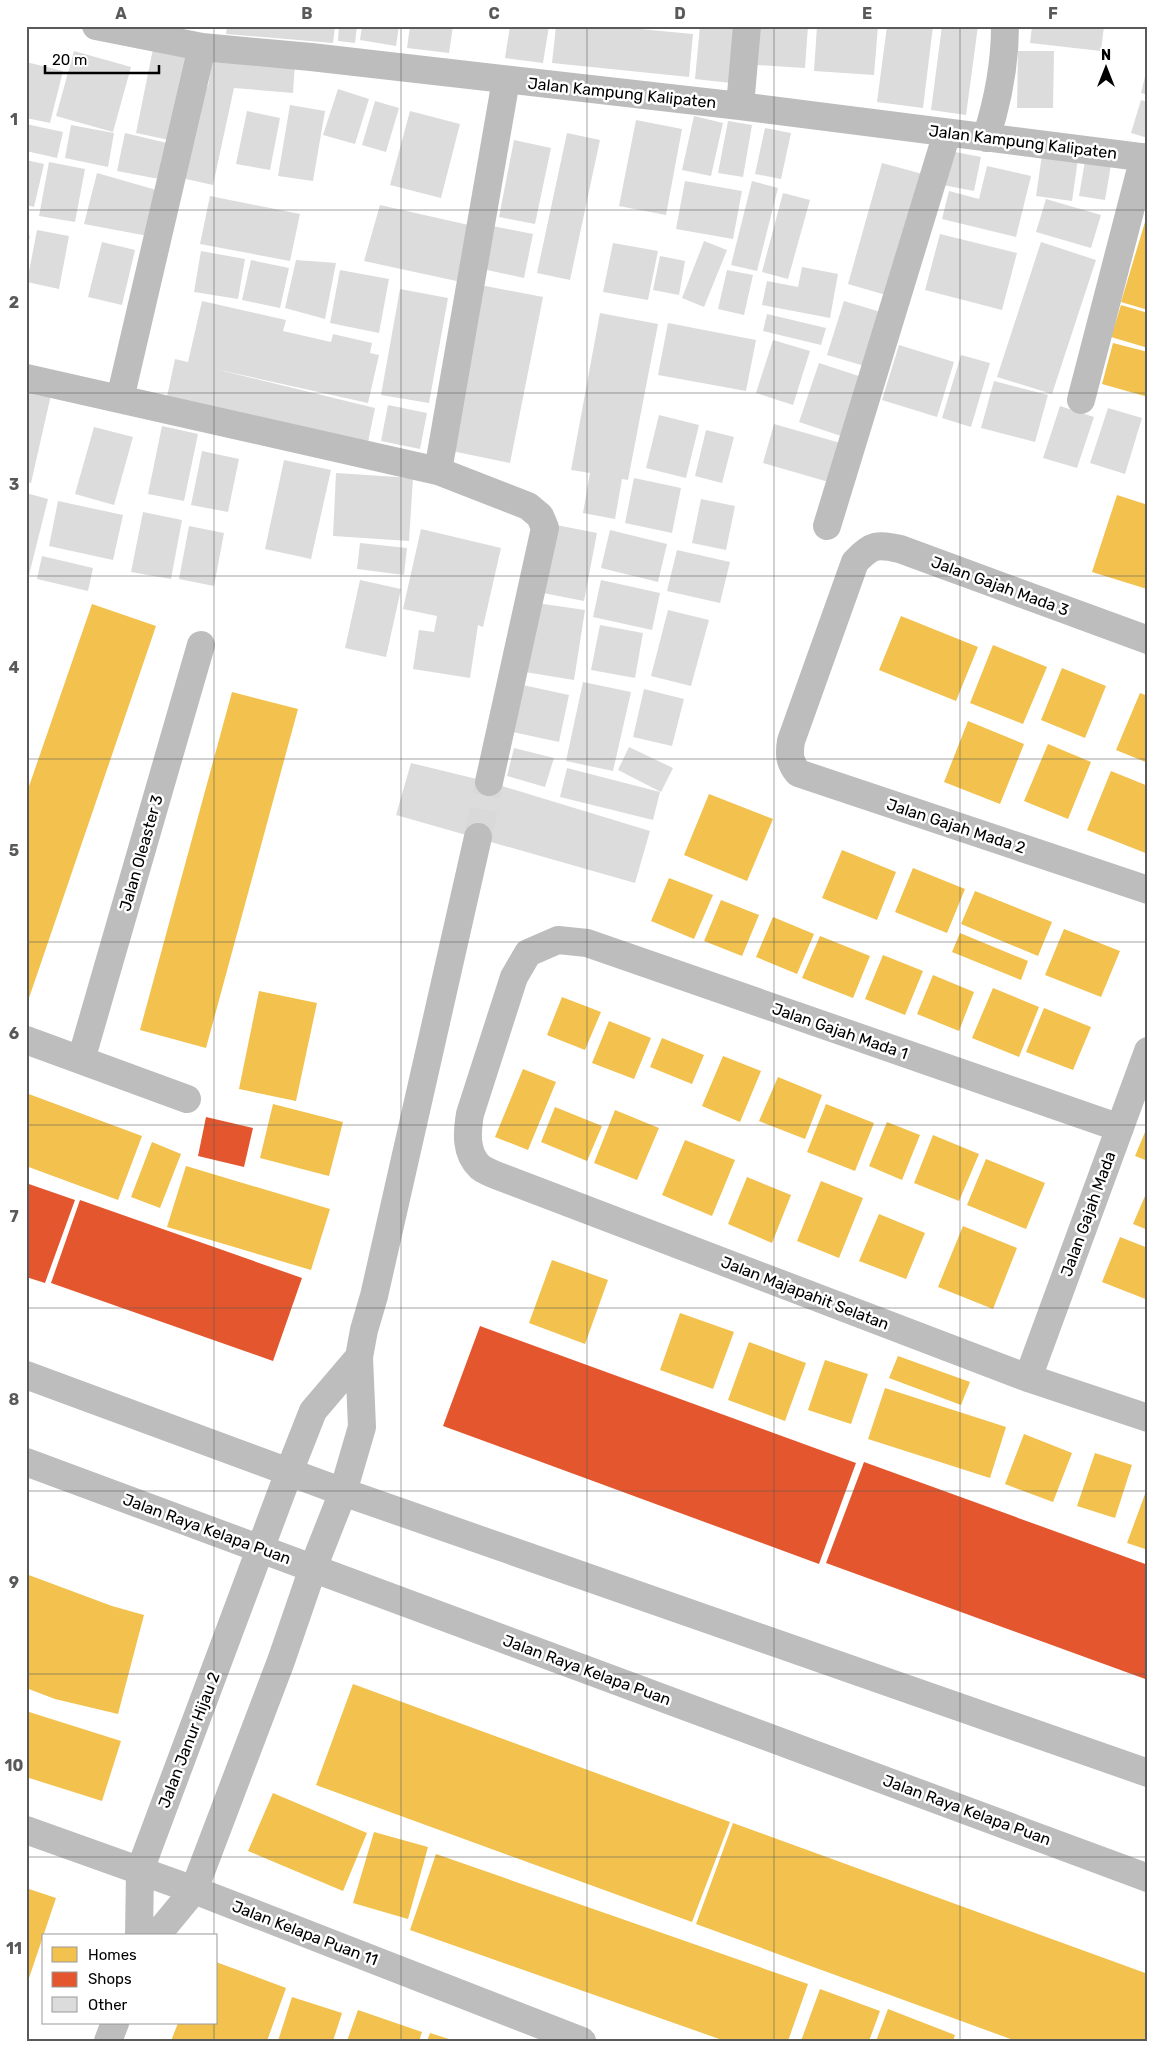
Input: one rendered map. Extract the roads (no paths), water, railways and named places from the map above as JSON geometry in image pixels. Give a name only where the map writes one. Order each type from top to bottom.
[{"type":"street","name":"Jalan Kampung Kalipaten","points":[[96,26],[202,47],[311,57],[740,106],[947,134],[1146,157]]},
{"type":"street","points":[[740,106],[747,26]]},
{"type":"street","points":[[986,138],[995,109],[1005,52],[1005,26]]},
{"type":"street","points":[[120,399],[202,47]]},
{"type":"street","points":[[438,471],[506,80]]},
{"type":"street","points":[[827,526],[947,134]]},
{"type":"street","points":[[1081,400],[1146,157]]},
{"type":"street","points":[[26,378],[438,471],[528,506],[540,516],[545,528],[489,782]]},
{"type":"street","name":"Jalan Gajah Mada 3","points":[[855,562],[867,549],[884,546],[900,549],[1148,640]]},
{"type":"street","name":"Jalan Gajah Mada 2","points":[[855,562],[792,741],[789,754],[791,765],[798,773],[1148,890]]},
{"type":"street","name":"Jalan Oleaster 3","points":[[81,1060],[201,645]]},
{"type":"street","points":[[158,1934],[194,1890],[343,1492],[362,1427],[359,1357],[478,837]]},
{"type":"street","name":"Jalan Gajah Mada 1","points":[[471,1154],[467,1133],[470,1114],[514,976],[528,953],[558,940],[587,943],[1120,1128]]},
{"type":"street","points":[[26,1040],[187,1100]]},
{"type":"street","name":"Jalan Gajah Mada","points":[[1028,1378],[1148,1051]]},
{"type":"street","name":"Jalan Majapahit Selatan","points":[[471,1154],[480,1167],[498,1176],[1028,1378],[1148,1418]]},
{"type":"street","name":"Jalan Janur Hijau 2","points":[[140,1934],[140,1870],[288,1472],[312,1411],[359,1357]]},
{"type":"street","points":[[26,1375],[343,1492],[1148,1773]]},
{"type":"street","name":"Jalan Raya Kelapa Puan","points":[[26,1462],[1148,1878]]},
{"type":"street","name":"Jalan Kelapa Puan 11","points":[[26,1830],[194,1890],[582,2041]]},
{"type":"street","points":[[108,2041],[115,2024]]},
{"type":"tunnel","points":[[478,837],[489,782]]}]
